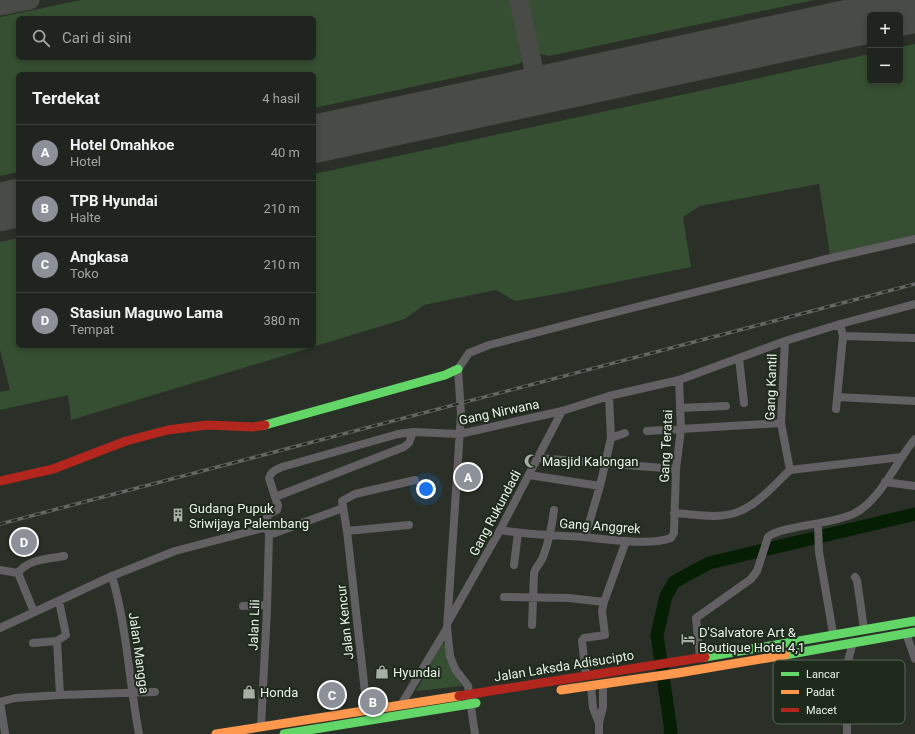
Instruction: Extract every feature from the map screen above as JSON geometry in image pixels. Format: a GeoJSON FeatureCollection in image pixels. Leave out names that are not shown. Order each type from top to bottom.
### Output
{"type":"FeatureCollection","features":[{"type":"Feature","properties":{"kind":"main road"},"geometry":{"type":"LineString","coordinates":[[0,481],[52,469],[109,447],[147,435],[187,427],[253,427],[267,425],[445,375],[458,369]]}},
{"type":"Feature","properties":{"kind":"main road","name":"Jalan Laksda Adisucipto"},"geometry":{"type":"LineString","coordinates":[[216,734],[676,662],[833,633],[915,620]]}},
{"type":"Feature","properties":{"kind":"main road","name":"Jalan Laksda Adisucipto"},"geometry":{"type":"LineString","coordinates":[[554,691],[678,673],[911,632]]}},
{"type":"Feature","properties":{"kind":"main road","name":"Jalan Laksda Adisucipto"},"geometry":{"type":"LineString","coordinates":[[290,734],[353,726],[402,715],[496,700]]}},
{"type":"Feature","properties":{"kind":"street"},"geometry":{"type":"LineString","coordinates":[[475,734],[466,682],[455,669],[450,656],[447,626],[460,434],[461,403],[458,369],[469,353],[490,345],[831,258],[915,239]]}},
{"type":"Feature","properties":{"kind":"street","name":"Gang Nirwana"},"geometry":{"type":"LineString","coordinates":[[275,497],[269,478],[274,470],[369,442],[413,432],[460,434],[562,411],[609,396],[679,380],[785,341],[840,324],[915,304]]}},
{"type":"Feature","properties":{"kind":"street"},"geometry":{"type":"LineString","coordinates":[[836,409],[844,336],[840,324]]}},
{"type":"Feature","properties":{"kind":"street"},"geometry":{"type":"LineString","coordinates":[[844,336],[915,338]]}},
{"type":"Feature","properties":{"kind":"street","name":"Gang Kantil"},"geometry":{"type":"LineString","coordinates":[[785,341],[781,423],[790,470]]}},
{"type":"Feature","properties":{"kind":"street"},"geometry":{"type":"LineString","coordinates":[[739,358],[744,403]]}},
{"type":"Feature","properties":{"kind":"street","name":"Gang Teratai"},"geometry":{"type":"LineString","coordinates":[[674,513],[676,469],[681,429],[679,380]]}},
{"type":"Feature","properties":{"kind":"street"},"geometry":{"type":"LineString","coordinates":[[584,537],[600,486],[611,438],[609,396]]}},
{"type":"Feature","properties":{"kind":"street"},"geometry":{"type":"LineString","coordinates":[[837,397],[915,401]]}},
{"type":"Feature","properties":{"kind":"street"},"geometry":{"type":"LineString","coordinates":[[680,408],[726,406]]}},
{"type":"Feature","properties":{"kind":"street","name":"Gang Rukundadi"},"geometry":{"type":"LineString","coordinates":[[401,705],[500,530],[562,411]]}},
{"type":"Feature","properties":{"kind":"street"},"geometry":{"type":"LineString","coordinates":[[647,431],[781,423]]}},
{"type":"Feature","properties":{"kind":"street"},"geometry":{"type":"LineString","coordinates":[[269,530],[267,515],[278,508],[275,497],[404,447],[409,443],[413,432]]}},
{"type":"Feature","properties":{"kind":"street"},"geometry":{"type":"LineString","coordinates":[[611,438],[625,433]]}},
{"type":"Feature","properties":{"kind":"street"},"geometry":{"type":"LineString","coordinates":[[700,658],[696,618],[751,579],[757,571],[768,537],[771,534],[852,515],[865,507],[885,482],[915,439]]}},
{"type":"Feature","properties":{"kind":"street"},"geometry":{"type":"LineString","coordinates":[[674,513],[722,515],[736,513],[762,496],[790,470],[902,456]]}},
{"type":"Feature","properties":{"kind":"street"},"geometry":{"type":"LineString","coordinates":[[538,458],[676,469]]}},
{"type":"Feature","properties":{"kind":"street"},"geometry":{"type":"LineString","coordinates":[[529,475],[600,486]]}},
{"type":"Feature","properties":{"kind":"street"},"geometry":{"type":"LineString","coordinates":[[0,628],[112,576],[175,551],[269,530],[343,508],[342,500],[346,497],[415,480]]}},
{"type":"Feature","properties":{"kind":"street"},"geometry":{"type":"LineString","coordinates":[[885,482],[915,486]]}},
{"type":"Feature","properties":{"kind":"street","name":"Jalan Kencur"},"geometry":{"type":"LineString","coordinates":[[343,508],[347,531],[367,710]]}},
{"type":"Feature","properties":{"kind":"street"},"geometry":{"type":"LineString","coordinates":[[532,625],[532,598],[535,568],[542,561],[551,535],[554,510]]}},
{"type":"Feature","properties":{"kind":"street","name":"Gang Anggrek"},"geometry":{"type":"LineString","coordinates":[[500,530],[518,533],[626,541],[665,541],[671,538],[674,532],[674,513]]}},
{"type":"Feature","properties":{"kind":"street"},"geometry":{"type":"LineString","coordinates":[[818,524],[819,552],[833,633]]}},
{"type":"Feature","properties":{"kind":"street"},"geometry":{"type":"LineString","coordinates":[[347,531],[409,525]]}},
{"type":"Feature","properties":{"kind":"street","name":"Jalan Lili"},"geometry":{"type":"LineString","coordinates":[[261,726],[269,530]]}},
{"type":"Feature","properties":{"kind":"street"},"geometry":{"type":"LineString","coordinates":[[514,565],[518,533]]}},
{"type":"Feature","properties":{"kind":"street"},"geometry":{"type":"LineString","coordinates":[[586,676],[582,641],[584,638],[605,635],[602,611],[604,602],[626,541]]}},
{"type":"Feature","properties":{"kind":"street"},"geometry":{"type":"LineString","coordinates":[[18,573],[29,563],[64,556]]}},
{"type":"Feature","properties":{"kind":"street"},"geometry":{"type":"LineString","coordinates":[[0,570],[18,573]]}},
{"type":"Feature","properties":{"kind":"street"},"geometry":{"type":"LineString","coordinates":[[18,573],[34,612]]}},
{"type":"Feature","properties":{"kind":"street","name":"Jalan Mangga"},"geometry":{"type":"LineString","coordinates":[[112,576],[120,604],[131,692],[139,734]]}},
{"type":"Feature","properties":{"kind":"street"},"geometry":{"type":"LineString","coordinates":[[855,577],[864,629]]}},
{"type":"Feature","properties":{"kind":"street"},"geometry":{"type":"LineString","coordinates":[[504,597],[569,598],[604,602]]}},
{"type":"Feature","properties":{"kind":"street"},"geometry":{"type":"LineString","coordinates":[[33,643],[57,641],[66,635],[59,601]]}},
{"type":"Feature","properties":{"kind":"street"},"geometry":{"type":"LineString","coordinates":[[243,606],[267,605]]}},
{"type":"Feature","properties":{"kind":"street"},"geometry":{"type":"LineString","coordinates":[[911,632],[915,659]]}},
{"type":"Feature","properties":{"kind":"street"},"geometry":{"type":"LineString","coordinates":[[57,641],[60,695]]}},
{"type":"Feature","properties":{"kind":"street"},"geometry":{"type":"LineString","coordinates":[[848,660],[853,642]]}},
{"type":"Feature","properties":{"kind":"street"},"geometry":{"type":"LineString","coordinates":[[836,645],[844,660]]}},
{"type":"Feature","properties":{"kind":"street"},"geometry":{"type":"LineString","coordinates":[[599,734],[599,723],[603,707],[603,684]]}},
{"type":"Feature","properties":{"kind":"street"},"geometry":{"type":"LineString","coordinates":[[591,686],[593,708],[599,723]]}},
{"type":"Feature","properties":{"kind":"street"},"geometry":{"type":"LineString","coordinates":[[5,733],[0,702],[15,698],[60,695],[155,692]]}},
{"type":"Feature","properties":{"kind":"street"},"geometry":{"type":"LineString","coordinates":[[401,705],[402,715]]}},
{"type":"Feature","properties":{"kind":"green space"},"geometry":{"type":"Polygon","coordinates":[[[81,0],[513,0],[524,56],[522,62],[316,108],[316,72],[16,72],[16,172],[0,176],[0,17],[81,0]]]}},
{"type":"Feature","properties":{"kind":"green space"},"geometry":{"type":"Polygon","coordinates":[[[526,0],[814,0],[549,56],[540,54],[535,47],[526,0]]]}},
{"type":"Feature","properties":{"kind":"green space"},"geometry":{"type":"Polygon","coordinates":[[[915,44],[915,235],[830,254],[819,184],[700,206],[683,217],[691,267],[515,301],[496,290],[424,305],[405,319],[316,346],[316,174],[867,55],[867,84],[903,84],[903,46],[915,44]]]}},
{"type":"Feature","properties":{"kind":"green space"},"geometry":{"type":"Polygon","coordinates":[[[16,238],[16,348],[309,348],[71,420],[68,395],[0,410],[0,392],[10,390],[0,350],[0,242],[16,238]]]}},
{"type":"Feature","properties":{"kind":"green space"},"geometry":{"type":"Polygon","coordinates":[[[443,641],[453,672],[462,686],[416,691],[443,641]]]}},
{"type":"Feature","properties":{"kind":"waterway"},"geometry":{"type":"LineString","coordinates":[[670,734],[671,731],[657,635],[666,596],[674,582],[709,563],[915,514]]}},
{"type":"Feature","properties":{"kind":"taxiway"},"geometry":{"type":"LineString","coordinates":[[0,6],[30,0]]}},
{"type":"Feature","properties":{"kind":"taxiway"},"geometry":{"type":"LineString","coordinates":[[519,0],[534,71],[532,81],[523,93]]}},
{"type":"Feature","properties":{"kind":"taxiway"},"geometry":{"type":"LineString","coordinates":[[903,18],[915,21]]}},
{"type":"Feature","properties":{"kind":"taxiway"},"geometry":{"type":"LineString","coordinates":[[534,71],[539,79],[556,86]]}},
{"type":"Feature","properties":{"kind":"runway"},"geometry":{"type":"LineString","coordinates":[[900,12],[915,9]]}},
{"type":"Feature","properties":{"kind":"runway"},"geometry":{"type":"LineString","coordinates":[[316,139],[867,20]]}},
{"type":"Feature","properties":{"kind":"runway"},"geometry":{"type":"LineString","coordinates":[[0,207],[16,203]]}},
{"type":"Feature","properties":{"kind":"railway"},"geometry":{"type":"LineString","coordinates":[[0,524],[915,284]]}},
{"type":"Feature","properties":{"kind":"traffic: fast"},"geometry":{"type":"LineString","coordinates":[[265,425],[445,375],[458,369]]}},
{"type":"Feature","properties":{"kind":"traffic: fast"},"geometry":{"type":"LineString","coordinates":[[705,657],[915,621]]}},
{"type":"Feature","properties":{"kind":"traffic: fast"},"geometry":{"type":"LineString","coordinates":[[785,655],[915,632]]}},
{"type":"Feature","properties":{"kind":"traffic: fast"},"geometry":{"type":"LineString","coordinates":[[284,734],[476,703]]}},
{"type":"Feature","properties":{"kind":"traffic: slow"},"geometry":{"type":"LineString","coordinates":[[561,690],[678,673],[785,655]]}},
{"type":"Feature","properties":{"kind":"traffic: slow"},"geometry":{"type":"LineString","coordinates":[[216,734],[459,696]]}},
{"type":"Feature","properties":{"kind":"traffic: jam"},"geometry":{"type":"LineString","coordinates":[[0,481],[53,469],[126,441],[168,430],[207,425],[253,427],[265,425]]}},
{"type":"Feature","properties":{"kind":"traffic: jam"},"geometry":{"type":"LineString","coordinates":[[459,696],[705,657]]}},
{"type":"Feature","properties":{"kind":"place","name":"Masjid Kalongan"},"geometry":{"type":"Point","coordinates":[531,461]}},
{"type":"Feature","properties":{"kind":"place","name":"Hotel Omahkoe"},"geometry":{"type":"Point","coordinates":[468,477]}},
{"type":"Feature","properties":{"kind":"place","name":"Gudang Pupuk Sriwijaya Palembang"},"geometry":{"type":"Point","coordinates":[178,515]}},
{"type":"Feature","properties":{"kind":"place","name":"Stasiun Maguwo Lama"},"geometry":{"type":"Point","coordinates":[24,542]}},
{"type":"Feature","properties":{"kind":"place","name":"D'Salvatore Art & Boutique Hotel 4,1"},"geometry":{"type":"Point","coordinates":[688,639]}},
{"type":"Feature","properties":{"kind":"place","name":"Hyundai"},"geometry":{"type":"Point","coordinates":[382,672]}},
{"type":"Feature","properties":{"kind":"place","name":"Honda"},"geometry":{"type":"Point","coordinates":[249,692]}},
{"type":"Feature","properties":{"kind":"place","name":"Angkasa"},"geometry":{"type":"Point","coordinates":[332,695]}},
{"type":"Feature","properties":{"kind":"place","name":"TPB Hyundai"},"geometry":{"type":"Point","coordinates":[373,702]}}]}
